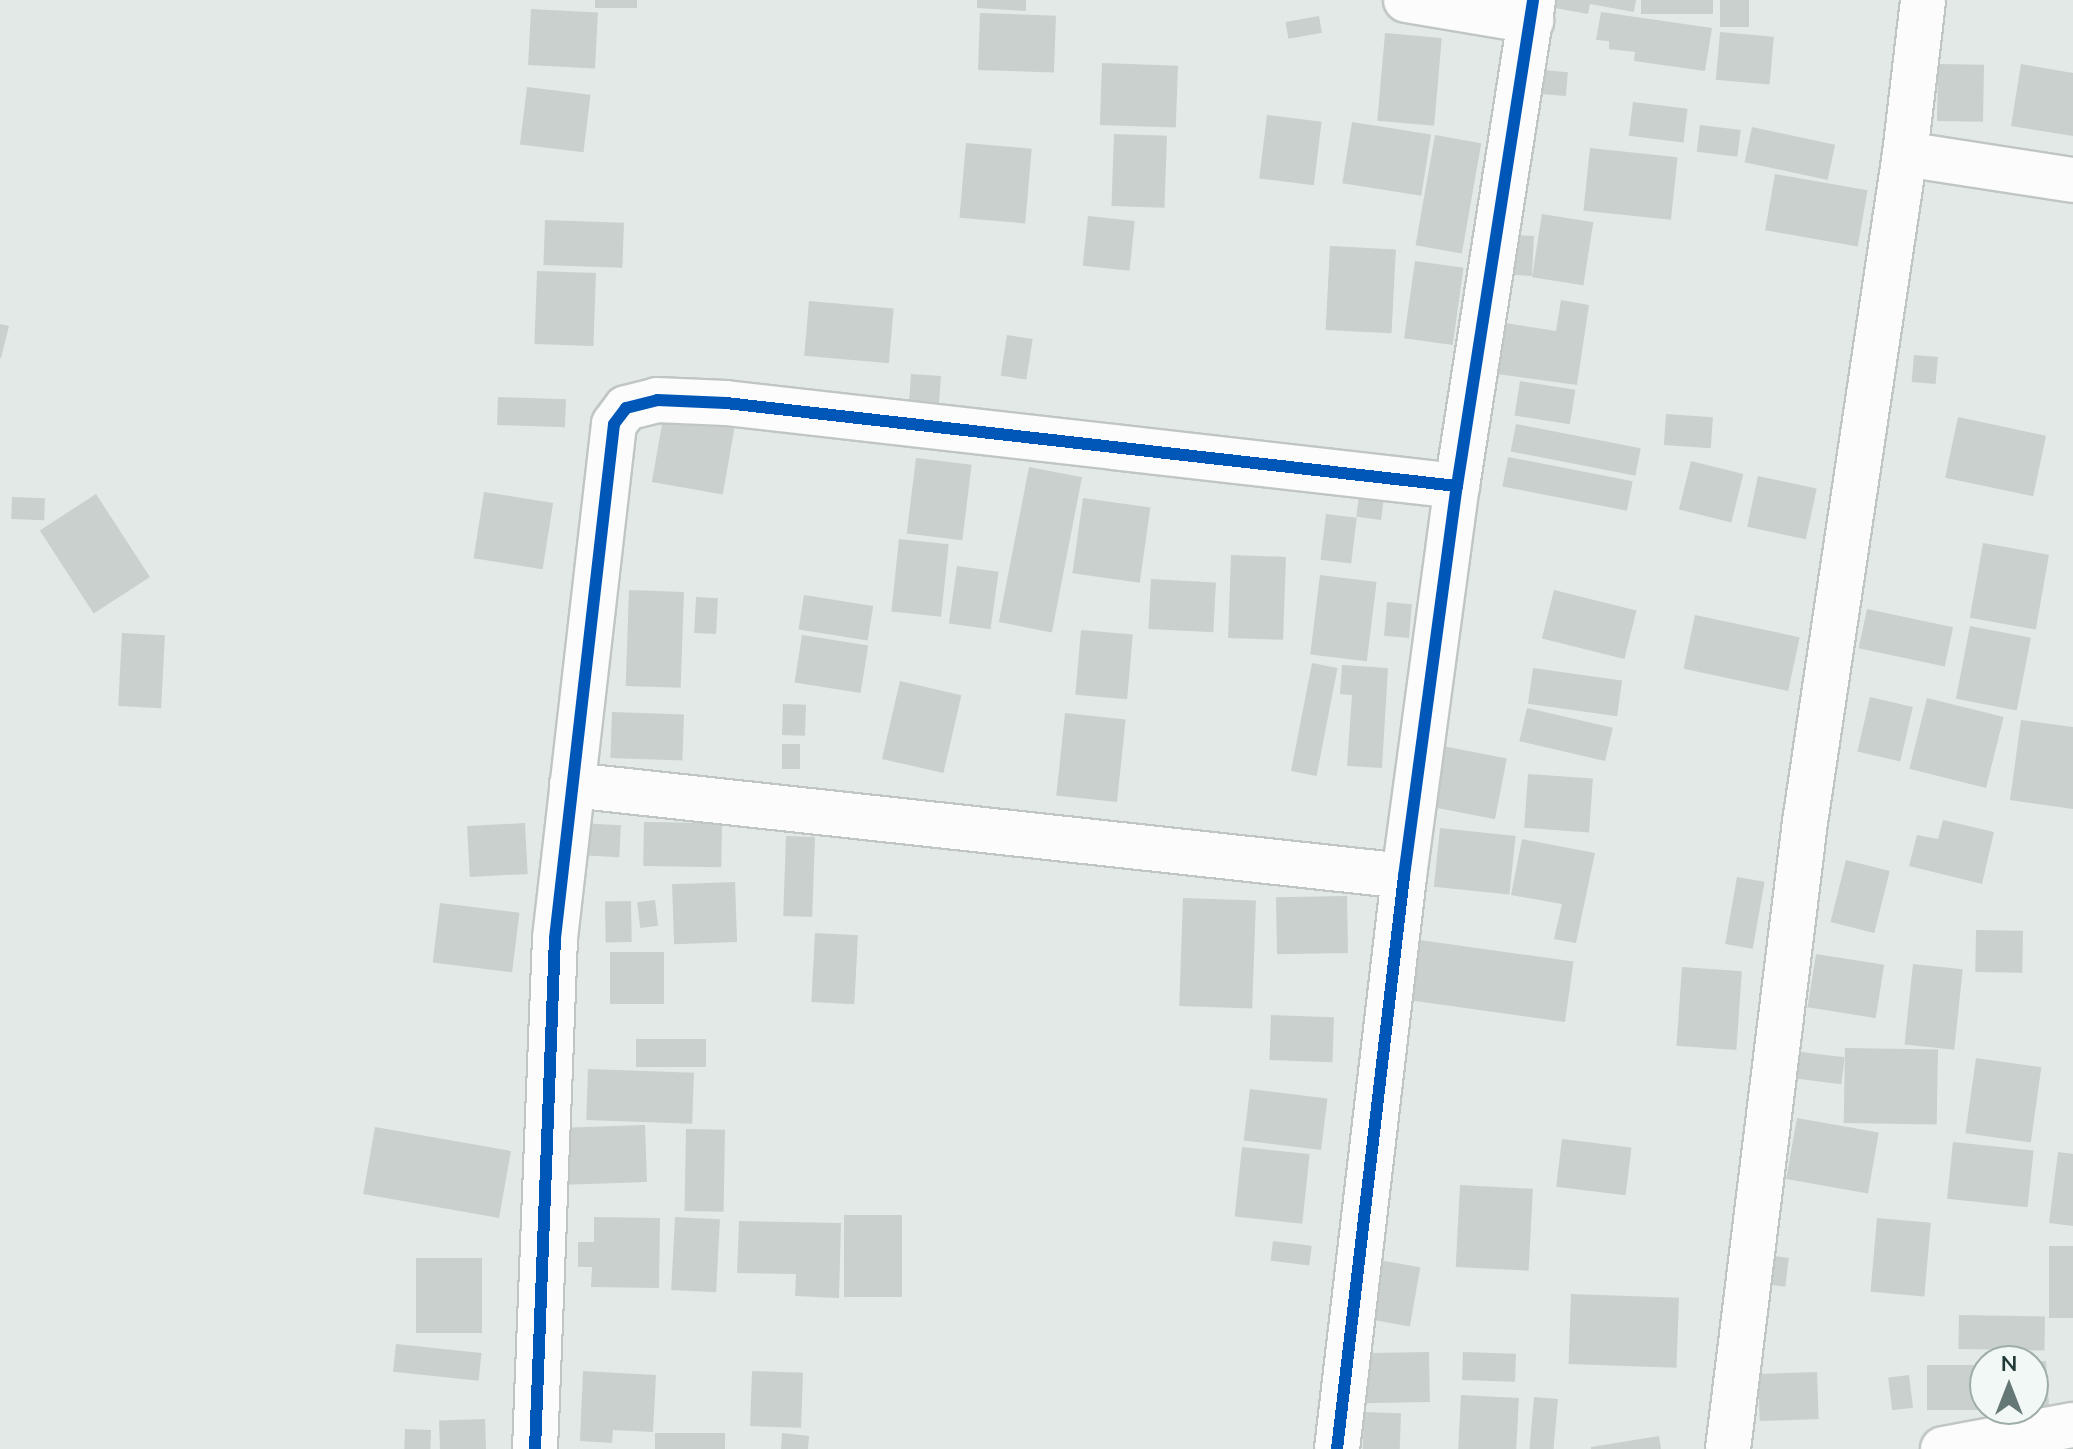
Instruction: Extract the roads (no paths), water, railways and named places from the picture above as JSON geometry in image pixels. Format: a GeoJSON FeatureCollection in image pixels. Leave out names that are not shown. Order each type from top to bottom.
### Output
{"type":"FeatureCollection","features":[{"type":"Feature","properties":{"kind":"street"},"geometry":{"type":"LineString","coordinates":[[1337,1449],[1404,876],[1457,486],[1532,10],[1406,0]]}},
{"type":"Feature","properties":{"kind":"street"},"geometry":{"type":"LineString","coordinates":[[1728,1449],[1805,822],[1905,154],[1923,0]]}},
{"type":"Feature","properties":{"kind":"street"},"geometry":{"type":"LineString","coordinates":[[1905,154],[2073,180]]}},
{"type":"Feature","properties":{"kind":"street"},"geometry":{"type":"LineString","coordinates":[[535,1449],[555,938],[614,424],[626,408],[657,400],[726,403],[1457,486]]}},
{"type":"Feature","properties":{"kind":"street"},"geometry":{"type":"LineString","coordinates":[[572,785],[1404,876]]}},
{"type":"Feature","properties":{"kind":"street"},"geometry":{"type":"LineString","coordinates":[[1943,1449],[2073,1425]]}}]}
